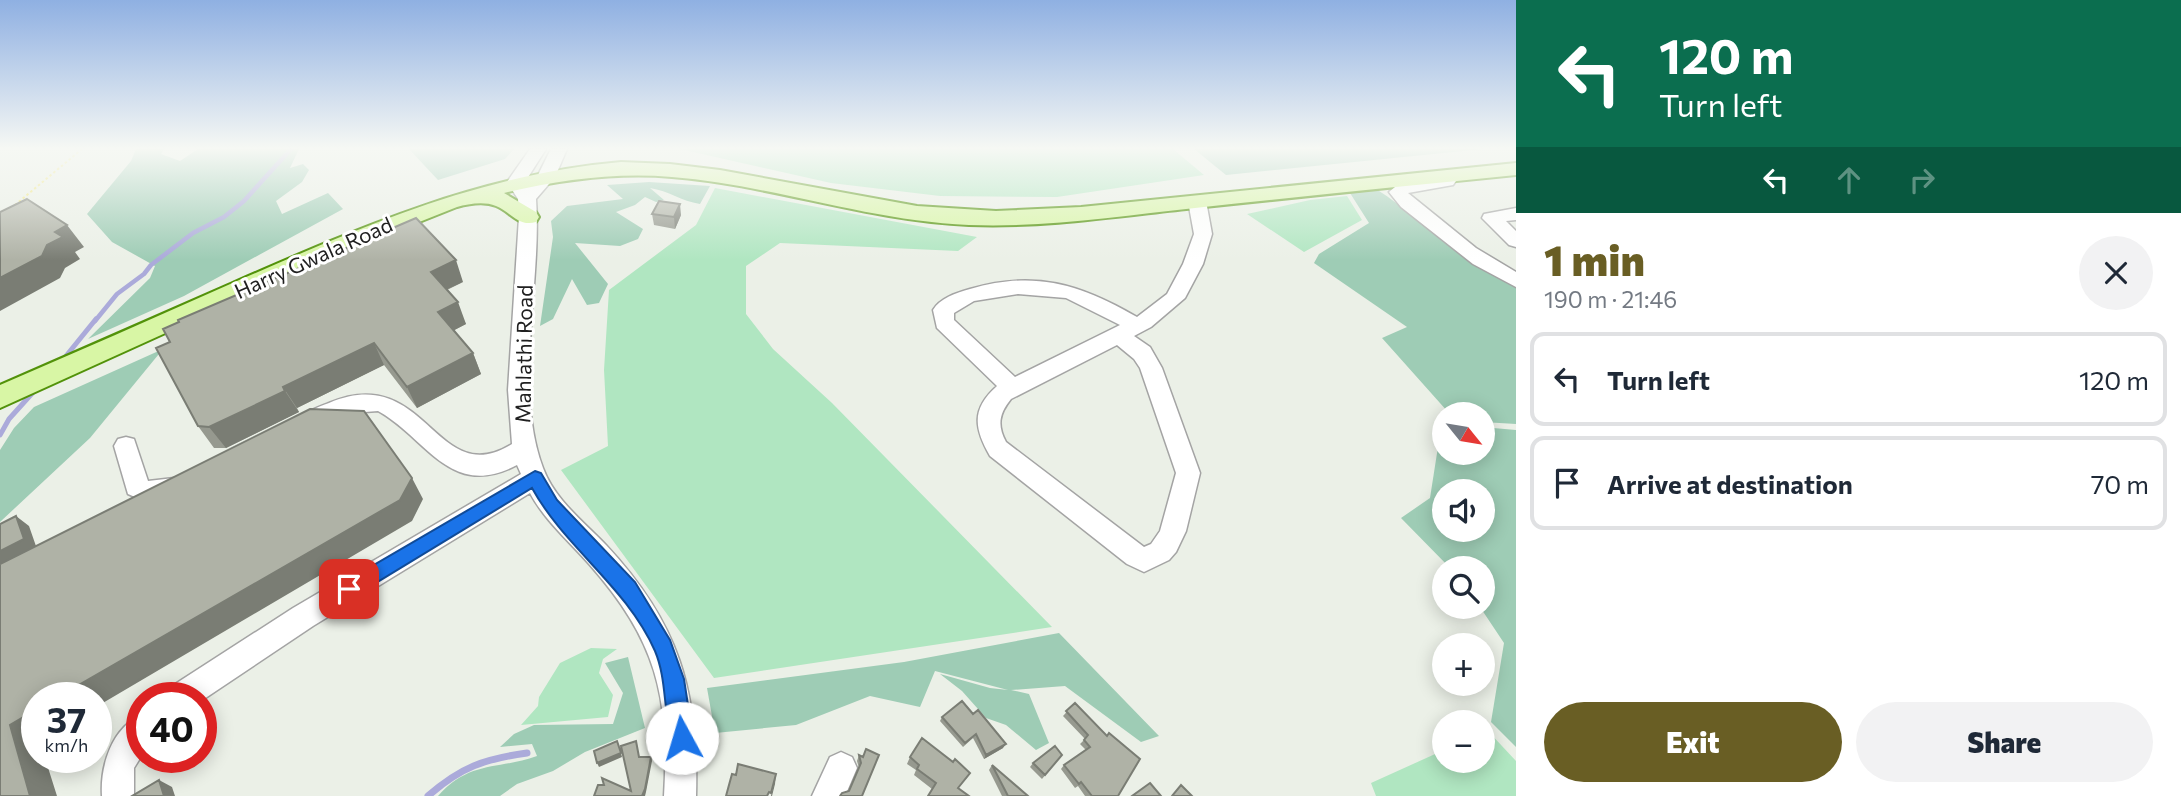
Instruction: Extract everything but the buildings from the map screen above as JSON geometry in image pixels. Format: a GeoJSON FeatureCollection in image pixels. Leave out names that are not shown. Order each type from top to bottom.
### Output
{"type":"FeatureCollection","features":[{"type":"Feature","properties":{"kind":"main road","name":"Harry Gwala Road"},"geometry":{"type":"LineString","coordinates":[[0,397],[395,220],[459,197],[523,199],[536,186]]}},
{"type":"Feature","properties":{"kind":"main road","name":"Harry Gwala Road"},"geometry":{"type":"LineString","coordinates":[[769,186],[883,210],[971,218],[1035,217],[1346,186]]}},
{"type":"Feature","properties":{"kind":"main road"},"geometry":{"type":"LineString","coordinates":[[459,197],[523,199]]}},
{"type":"Feature","properties":{"kind":"street"},"geometry":{"type":"LineString","coordinates":[[523,199],[527,186]]}},
{"type":"Feature","properties":{"kind":"street"},"geometry":{"type":"LineString","coordinates":[[1407,186],[1398,192],[1407,204],[1474,256],[1516,281]]}},
{"type":"Feature","properties":{"kind":"street","name":"Mahlathi Road"},"geometry":{"type":"LineString","coordinates":[[523,199],[519,387],[525,448],[535,478],[551,505],[628,589],[663,647],[674,679],[681,718],[683,758],[680,796]]}},
{"type":"Feature","properties":{"kind":"street"},"geometry":{"type":"LineString","coordinates":[[1013,388],[944,323],[943,310],[952,302],[978,292],[1048,287],[1066,290],[1092,301],[1128,330],[1151,369],[1188,473],[1173,531],[1160,552],[1144,560],[1136,556],[998,449],[987,432],[990,411],[1003,393],[1013,388],[1128,330],[1175,298],[1194,264],[1203,234],[1198,201]]}},
{"type":"Feature","properties":{"kind":"street"},"geometry":{"type":"LineString","coordinates":[[1516,214],[1491,218],[1516,241]]}},
{"type":"Feature","properties":{"kind":"street"},"geometry":{"type":"LineString","coordinates":[[1494,223],[1516,220]]}},
{"type":"Feature","properties":{"kind":"street"},"geometry":{"type":"LineString","coordinates":[[290,432],[344,405],[377,402],[398,412],[426,438],[457,459],[476,466],[490,466],[525,448]]}},
{"type":"Feature","properties":{"kind":"street"},"geometry":{"type":"LineString","coordinates":[[126,446],[136,487],[160,493],[191,481]]}},
{"type":"Feature","properties":{"kind":"street"},"geometry":{"type":"LineString","coordinates":[[204,682],[303,617],[535,478]]}},
{"type":"Feature","properties":{"kind":"street"},"geometry":{"type":"LineString","coordinates":[[118,796],[116,775],[126,753]]}},
{"type":"Feature","properties":{"kind":"path"},"geometry":{"type":"LineString","coordinates":[[15,205],[38,186]]}},
{"type":"Feature","properties":{"kind":"green space"},"geometry":{"type":"Polygon","coordinates":[[[110,186],[296,186],[276,201],[282,214],[328,193],[343,209],[184,296],[88,339],[150,278],[155,266],[112,242],[87,214],[110,186]]]}},
{"type":"Feature","properties":{"kind":"green space"},"geometry":{"type":"Polygon","coordinates":[[[608,186],[710,186],[700,204],[650,188],[664,200],[656,202],[645,197],[635,205],[616,212],[643,229],[638,239],[620,246],[575,243],[608,284],[599,303],[587,305],[572,279],[553,319],[540,326],[553,237],[551,221],[567,206],[623,199],[608,186]]]}},
{"type":"Feature","properties":{"kind":"green space"},"geometry":{"type":"Polygon","coordinates":[[[857,186],[1130,186],[1057,197],[940,196],[857,186]]]}},
{"type":"Feature","properties":{"kind":"green space"},"geometry":{"type":"Polygon","coordinates":[[[715,188],[977,237],[958,251],[780,243],[746,266],[746,314],[773,349],[832,403],[1052,627],[714,678],[561,470],[608,446],[604,370],[609,290],[696,225],[715,188]]]}},
{"type":"Feature","properties":{"kind":"green space"},"geometry":{"type":"Polygon","coordinates":[[[1376,189],[1460,254],[1496,276],[1516,284],[1516,424],[1495,423],[1495,402],[1439,402],[1382,338],[1407,327],[1314,263],[1319,254],[1369,223],[1350,193],[1376,189]]]}},
{"type":"Feature","properties":{"kind":"green space"},"geometry":{"type":"Polygon","coordinates":[[[1347,196],[1362,220],[1304,252],[1247,214],[1310,200],[1347,196]]]}},
{"type":"Feature","properties":{"kind":"green space"},"geometry":{"type":"Polygon","coordinates":[[[163,349],[90,438],[0,522],[0,450],[14,428],[34,407],[163,349]]]}},
{"type":"Feature","properties":{"kind":"green space"},"geometry":{"type":"Polygon","coordinates":[[[1495,428],[1516,430],[1516,747],[1495,726],[1493,710],[1504,643],[1488,619],[1495,619],[1495,556],[1438,556],[1401,518],[1430,498],[1432,485],[1432,542],[1495,542],[1495,479],[1433,479],[1435,466],[1494,466],[1495,428]]]}},
{"type":"Feature","properties":{"kind":"green space"},"geometry":{"type":"Polygon","coordinates":[[[1059,633],[1159,736],[1141,742],[1065,686],[1011,690],[1029,694],[1049,743],[1036,750],[1006,725],[986,718],[962,691],[940,674],[990,688],[1008,690],[935,671],[920,707],[870,696],[796,725],[715,733],[707,688],[904,662],[1059,633]]]}},
{"type":"Feature","properties":{"kind":"green space"},"geometry":{"type":"Polygon","coordinates":[[[591,648],[617,649],[603,659],[599,673],[613,695],[608,717],[521,725],[538,706],[539,697],[560,663],[591,648]]]}},
{"type":"Feature","properties":{"kind":"green space"},"geometry":{"type":"Polygon","coordinates":[[[628,657],[645,728],[585,752],[553,771],[517,784],[500,796],[438,796],[473,771],[537,756],[532,744],[500,747],[514,734],[534,725],[613,724],[623,693],[605,663],[628,657]]]}},
{"type":"Feature","properties":{"kind":"green space"},"geometry":{"type":"Polygon","coordinates":[[[1495,738],[1516,761],[1516,796],[1376,796],[1371,783],[1432,755],[1432,773],[1495,773],[1495,738]]]}},
{"type":"Feature","properties":{"kind":"waterway"},"geometry":{"type":"LineString","coordinates":[[95,321],[117,294],[144,274],[151,265],[193,233],[224,217],[257,186]]}},
{"type":"Feature","properties":{"kind":"waterway"},"geometry":{"type":"LineString","coordinates":[[62,361],[96,319]]}},
{"type":"Feature","properties":{"kind":"waterway"},"geometry":{"type":"LineString","coordinates":[[0,435],[9,419],[36,389]]}},
{"type":"Feature","properties":{"kind":"waterway"},"geometry":{"type":"LineString","coordinates":[[428,796],[462,771],[498,758],[527,753]]}},
{"type":"Feature","properties":{"kind":"route"},"geometry":{"type":"LineString","coordinates":[[349,589],[535,478],[551,505],[628,589],[663,647],[674,679],[682,738]]}}]}
